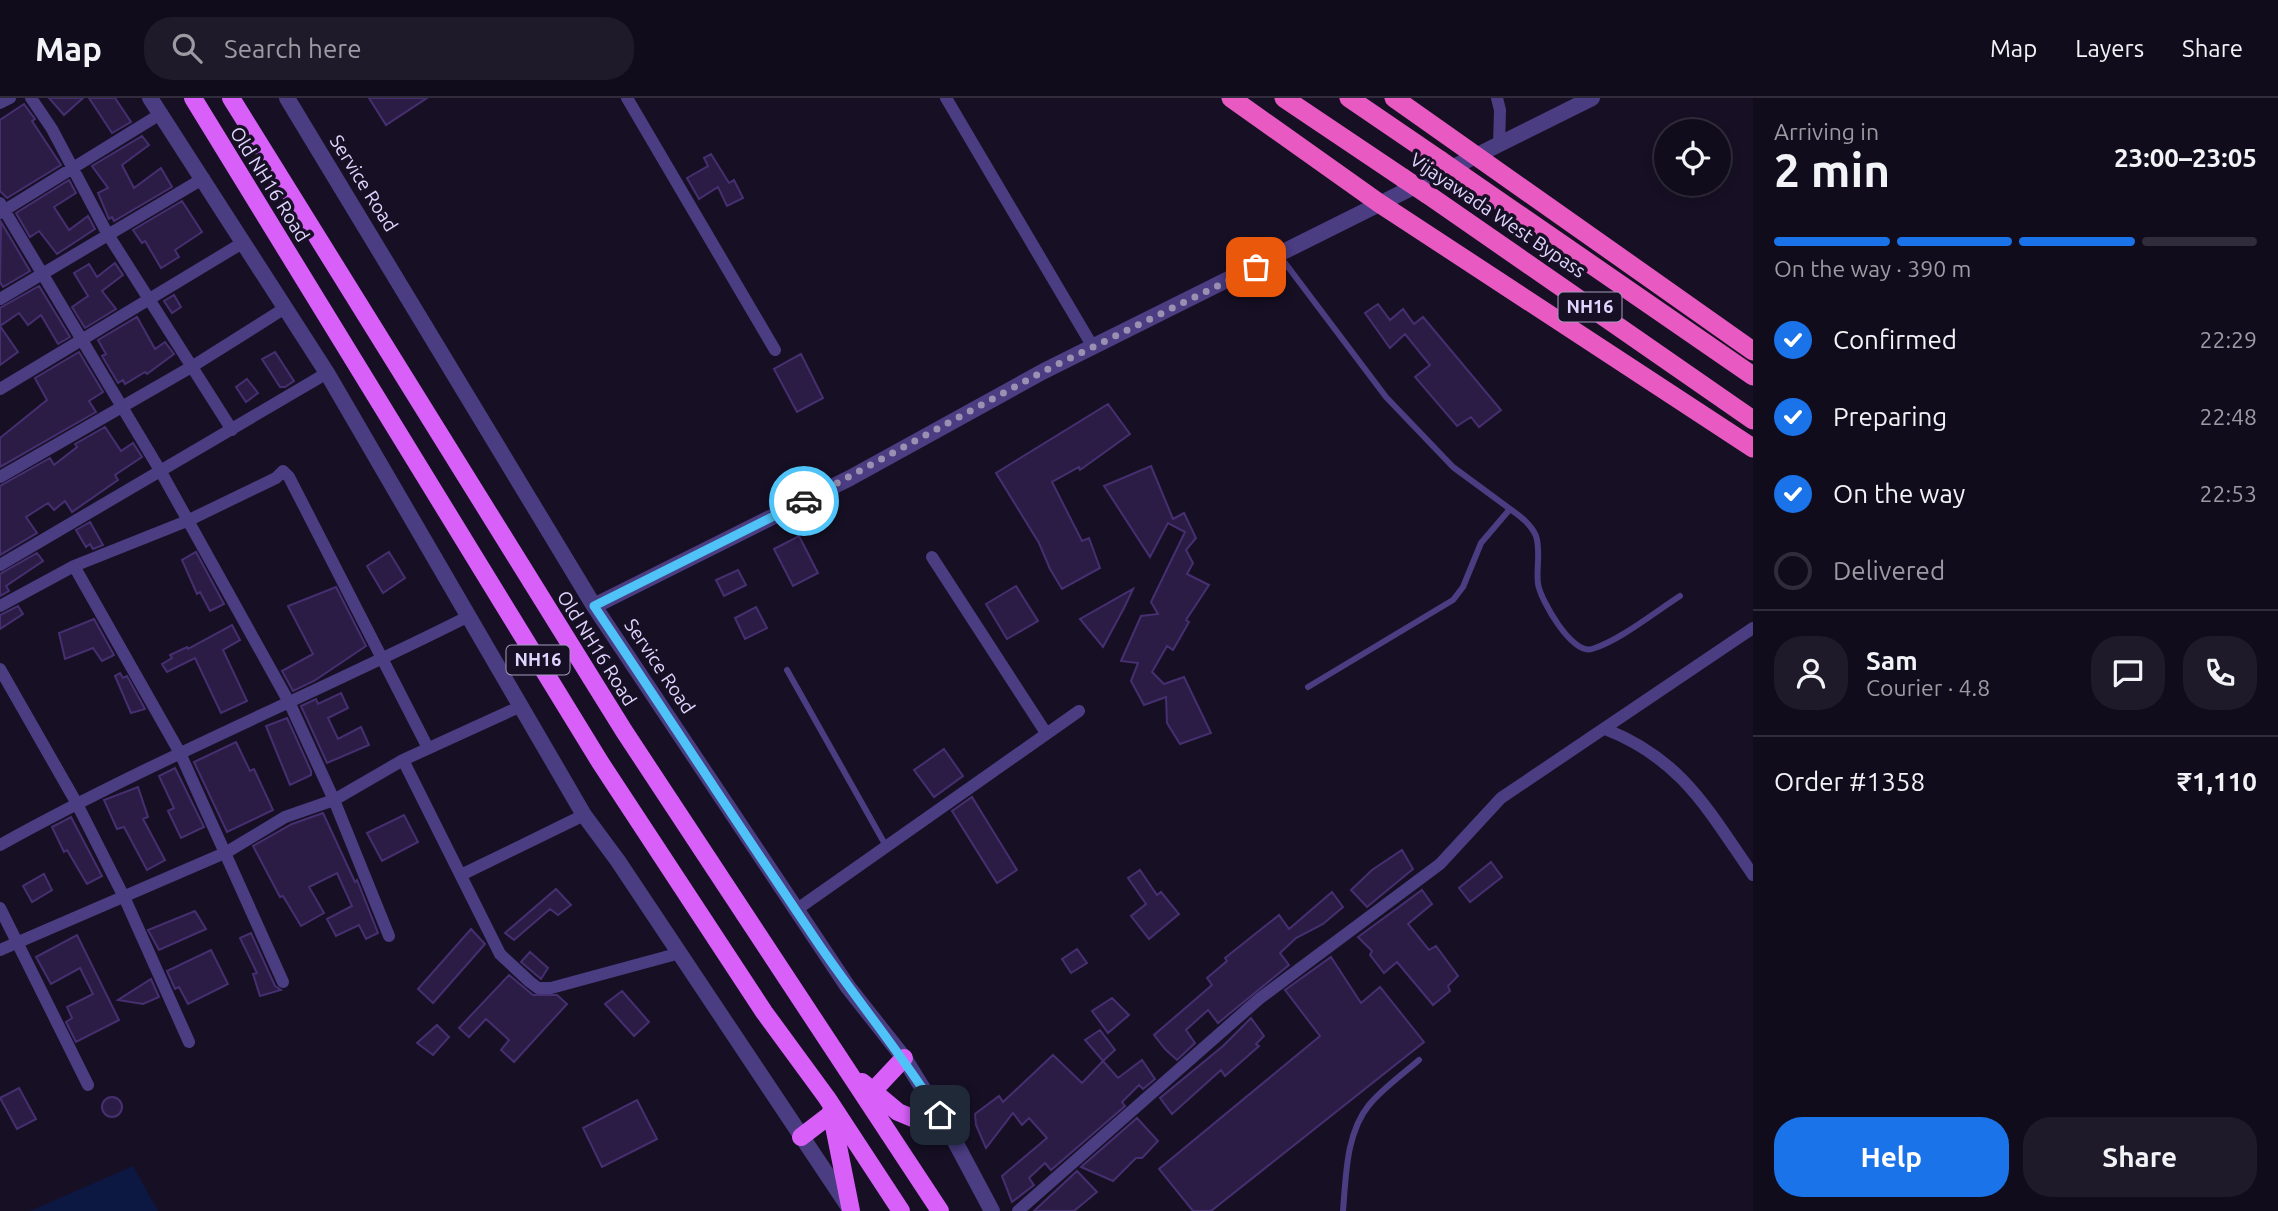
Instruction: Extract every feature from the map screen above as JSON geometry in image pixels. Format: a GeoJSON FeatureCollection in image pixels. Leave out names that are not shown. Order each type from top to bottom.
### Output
{"type":"FeatureCollection","features":[{"type":"Feature","properties":{"kind":"highway"},"geometry":{"type":"LineString","coordinates":[[1231,98],[1380,203],[1753,448]]}},
{"type":"Feature","properties":{"kind":"highway","name":"Vijayawada West Bypass"},"geometry":{"type":"LineString","coordinates":[[1284,98],[1753,420]]}},
{"type":"Feature","properties":{"kind":"highway","name":"Vijayawada West Bypass"},"geometry":{"type":"LineString","coordinates":[[1349,98],[1753,376]]}},
{"type":"Feature","properties":{"kind":"highway"},"geometry":{"type":"LineString","coordinates":[[1394,98],[1753,351]]}},
{"type":"Feature","properties":{"kind":"main road","name":"Old NH16 Road"},"geometry":{"type":"LineString","coordinates":[[193,98],[600,762],[764,1012],[901,1211]]}},
{"type":"Feature","properties":{"kind":"main road","name":"Old NH16 Road"},"geometry":{"type":"LineString","coordinates":[[231,98],[624,731],[940,1211]]}},
{"type":"Feature","properties":{"kind":"main road"},"geometry":{"type":"LineString","coordinates":[[873,1091],[904,1058]]}},
{"type":"Feature","properties":{"kind":"main road"},"geometry":{"type":"LineString","coordinates":[[848,1071],[898,1112],[951,1134]]}},
{"type":"Feature","properties":{"kind":"main road"},"geometry":{"type":"LineString","coordinates":[[801,1137],[829,1106]]}},
{"type":"Feature","properties":{"kind":"main road"},"geometry":{"type":"LineString","coordinates":[[829,1106],[851,1211]]}},
{"type":"Feature","properties":{"kind":"street"},"geometry":{"type":"LineString","coordinates":[[0,103],[10,98]]}},
{"type":"Feature","properties":{"kind":"street"},"geometry":{"type":"LineString","coordinates":[[31,98],[52,129],[107,233],[151,298],[232,430]]}},
{"type":"Feature","properties":{"kind":"street"},"geometry":{"type":"LineString","coordinates":[[150,98],[204,178],[410,510],[467,617],[584,815],[680,953],[851,1211]]}},
{"type":"Feature","properties":{"kind":"street","name":"Service Road"},"geometry":{"type":"LineString","coordinates":[[287,98],[594,606],[848,987],[904,1058],[951,1134],[992,1211]]}},
{"type":"Feature","properties":{"kind":"street"},"geometry":{"type":"LineString","coordinates":[[627,98],[775,349]]}},
{"type":"Feature","properties":{"kind":"street"},"geometry":{"type":"LineString","coordinates":[[946,98],[1093,347]]}},
{"type":"Feature","properties":{"kind":"street"},"geometry":{"type":"LineString","coordinates":[[1497,98],[1500,110],[1499,145]]}},
{"type":"Feature","properties":{"kind":"street"},"geometry":{"type":"LineString","coordinates":[[594,606],[850,478],[1093,347],[1592,98]]}},
{"type":"Feature","properties":{"kind":"street"},"geometry":{"type":"LineString","coordinates":[[162,113],[2,209],[44,272],[161,472],[290,704],[334,800],[388,936]]}},
{"type":"Feature","properties":{"kind":"street"},"geometry":{"type":"LineString","coordinates":[[0,299],[107,233],[204,178]]}},
{"type":"Feature","properties":{"kind":"street"},"geometry":{"type":"LineString","coordinates":[[0,389],[244,242]]}},
{"type":"Feature","properties":{"kind":"street"},"geometry":{"type":"LineString","coordinates":[[0,477],[193,366],[285,308]]}},
{"type":"Feature","properties":{"kind":"street"},"geometry":{"type":"LineString","coordinates":[[0,565],[327,373]]}},
{"type":"Feature","properties":{"kind":"street"},"geometry":{"type":"LineString","coordinates":[[0,606],[74,566],[187,521],[276,478],[283,471],[289,477],[428,748]]}},
{"type":"Feature","properties":{"kind":"street"},"geometry":{"type":"LineString","coordinates":[[932,557],[1046,733]]}},
{"type":"Feature","properties":{"kind":"street"},"geometry":{"type":"LineString","coordinates":[[74,566],[180,753],[227,852],[283,982]]}},
{"type":"Feature","properties":{"kind":"street"},"geometry":{"type":"LineString","coordinates":[[0,845],[76,802],[290,704],[467,617]]}},
{"type":"Feature","properties":{"kind":"street"},"geometry":{"type":"LineString","coordinates":[[1017,1211],[1259,999],[1440,864],[1501,798],[1753,628]]}},
{"type":"Feature","properties":{"kind":"street"},"geometry":{"type":"LineString","coordinates":[[0,670],[76,802],[125,899],[188,1042]]}},
{"type":"Feature","properties":{"kind":"street"},"geometry":{"type":"LineString","coordinates":[[0,950],[125,899],[227,852],[285,817],[334,800],[403,760],[519,707]]}},
{"type":"Feature","properties":{"kind":"street"},"geometry":{"type":"LineString","coordinates":[[796,910],[1079,712]]}},
{"type":"Feature","properties":{"kind":"street"},"geometry":{"type":"LineString","coordinates":[[1605,729],[1637,741],[1665,762],[1699,797],[1753,875]]}},
{"type":"Feature","properties":{"kind":"street"},"geometry":{"type":"LineString","coordinates":[[403,760],[500,954],[537,988],[551,988],[680,953]]}},
{"type":"Feature","properties":{"kind":"street"},"geometry":{"type":"LineString","coordinates":[[461,875],[584,815]]}},
{"type":"Feature","properties":{"kind":"street"},"geometry":{"type":"LineString","coordinates":[[0,908],[88,1085]]}},
{"type":"Feature","properties":{"kind":"lane"},"geometry":{"type":"LineString","coordinates":[[1279,255],[1387,397],[1453,467],[1525,520],[1535,534],[1541,593],[1569,639],[1579,648],[1590,650],[1604,644],[1679,596]]}},
{"type":"Feature","properties":{"kind":"lane"},"geometry":{"type":"LineString","coordinates":[[1308,687],[1453,600],[1463,587],[1481,543],[1510,509]]}},
{"type":"Feature","properties":{"kind":"lane"},"geometry":{"type":"LineString","coordinates":[[787,670],[887,847]]}},
{"type":"Feature","properties":{"kind":"lane"},"geometry":{"type":"LineString","coordinates":[[1343,1211],[1347,1164],[1360,1117],[1371,1103],[1419,1060]]}},
{"type":"Feature","properties":{"kind":"water"},"geometry":{"type":"Polygon","coordinates":[[[133,1166],[158,1211],[30,1211],[133,1166]]]}},
{"type":"Feature","properties":{"kind":"building"},"geometry":{"type":"Polygon","coordinates":[[[49,98],[83,98],[64,115],[49,98]]]}},
{"type":"Feature","properties":{"kind":"building"},"geometry":{"type":"Polygon","coordinates":[[[89,98],[115,98],[131,122],[112,133],[89,98]]]}},
{"type":"Feature","properties":{"kind":"building"},"geometry":{"type":"Polygon","coordinates":[[[369,98],[427,98],[386,125],[369,98]]]}},
{"type":"Feature","properties":{"kind":"building"},"geometry":{"type":"Polygon","coordinates":[[[24,104],[61,165],[7,198],[0,191],[0,120],[24,104]]]}},
{"type":"Feature","properties":{"kind":"building"},"geometry":{"type":"Polygon","coordinates":[[[142,136],[149,145],[122,165],[134,188],[161,168],[172,187],[114,221],[112,217],[109,219],[98,193],[108,188],[92,166],[142,136]]]}},
{"type":"Feature","properties":{"kind":"building"},"geometry":{"type":"Polygon","coordinates":[[[711,154],[729,183],[734,180],[743,198],[727,206],[718,187],[699,199],[687,178],[708,166],[704,158],[711,154]]]}},
{"type":"Feature","properties":{"kind":"building"},"geometry":{"type":"Polygon","coordinates":[[[69,180],[76,193],[54,207],[69,230],[88,216],[95,229],[57,254],[39,231],[30,237],[16,213],[69,180]]]}},
{"type":"Feature","properties":{"kind":"building"},"geometry":{"type":"Polygon","coordinates":[[[182,201],[202,232],[175,250],[179,257],[161,268],[145,241],[142,243],[133,230],[182,201]]]}},
{"type":"Feature","properties":{"kind":"building"},"geometry":{"type":"Polygon","coordinates":[[[1,222],[30,271],[3,287],[0,282],[1,222]]]}},
{"type":"Feature","properties":{"kind":"building"},"geometry":{"type":"Polygon","coordinates":[[[115,263],[123,275],[102,291],[116,309],[85,328],[72,307],[88,296],[74,273],[89,264],[97,277],[115,263]]]}},
{"type":"Feature","properties":{"kind":"building"},"geometry":{"type":"Polygon","coordinates":[[[39,286],[70,337],[58,344],[41,315],[28,325],[19,313],[0,326],[0,308],[39,286]]]}},
{"type":"Feature","properties":{"kind":"building"},"geometry":{"type":"Polygon","coordinates":[[[174,295],[181,307],[172,313],[164,301],[174,295]]]}},
{"type":"Feature","properties":{"kind":"building"},"geometry":{"type":"Polygon","coordinates":[[[1378,304],[1390,320],[1403,309],[1414,324],[1423,317],[1501,410],[1479,427],[1471,417],[1457,426],[1415,377],[1430,365],[1405,334],[1390,348],[1365,313],[1378,304]]]}},
{"type":"Feature","properties":{"kind":"building"},"geometry":{"type":"Polygon","coordinates":[[[137,317],[155,349],[165,342],[174,354],[147,374],[145,372],[125,384],[123,380],[118,383],[102,356],[106,354],[98,340],[137,317]]]}},
{"type":"Feature","properties":{"kind":"building"},"geometry":{"type":"Polygon","coordinates":[[[0,326],[18,352],[0,365],[0,326]]]}},
{"type":"Feature","properties":{"kind":"building"},"geometry":{"type":"Polygon","coordinates":[[[79,352],[103,392],[89,401],[96,412],[0,467],[0,438],[47,400],[35,378],[79,352]]]}},
{"type":"Feature","properties":{"kind":"building"},"geometry":{"type":"Polygon","coordinates":[[[275,352],[294,381],[285,387],[280,387],[262,359],[275,352]]]}},
{"type":"Feature","properties":{"kind":"building"},"geometry":{"type":"Polygon","coordinates":[[[801,354],[823,398],[797,412],[774,369],[801,354]]]}},
{"type":"Feature","properties":{"kind":"building"},"geometry":{"type":"Polygon","coordinates":[[[247,379],[258,393],[246,402],[236,387],[247,379]]]}},
{"type":"Feature","properties":{"kind":"building"},"geometry":{"type":"Polygon","coordinates":[[[1108,404],[1130,434],[1080,470],[1079,467],[1052,482],[1082,541],[1089,538],[1100,568],[1062,589],[1039,543],[996,473],[1108,404]]]}},
{"type":"Feature","properties":{"kind":"building"},"geometry":{"type":"Polygon","coordinates":[[[105,427],[121,451],[133,443],[142,457],[115,475],[118,480],[72,512],[65,501],[54,510],[48,503],[26,517],[37,533],[0,555],[0,486],[50,458],[54,465],[77,447],[75,444],[105,427]]]}},
{"type":"Feature","properties":{"kind":"building"},"geometry":{"type":"Polygon","coordinates":[[[1151,466],[1173,519],[1184,513],[1196,538],[1186,550],[1193,563],[1187,574],[1209,585],[1186,620],[1189,622],[1173,650],[1167,646],[1152,672],[1164,684],[1184,677],[1211,733],[1180,744],[1167,723],[1166,697],[1144,705],[1131,681],[1138,663],[1121,661],[1141,616],[1158,614],[1151,602],[1185,532],[1168,523],[1150,557],[1104,486],[1151,466]]]}},
{"type":"Feature","properties":{"kind":"building"},"geometry":{"type":"Polygon","coordinates":[[[90,522],[103,545],[93,549],[90,544],[86,547],[76,530],[90,522]]]}},
{"type":"Feature","properties":{"kind":"building"},"geometry":{"type":"Polygon","coordinates":[[[799,536],[818,573],[793,586],[774,549],[799,536]]]}},
{"type":"Feature","properties":{"kind":"building"},"geometry":{"type":"Polygon","coordinates":[[[196,552],[224,604],[210,611],[200,592],[197,594],[182,560],[196,552]]]}},
{"type":"Feature","properties":{"kind":"building"},"geometry":{"type":"Polygon","coordinates":[[[389,552],[405,578],[383,593],[367,566],[389,552]]]}},
{"type":"Feature","properties":{"kind":"building"},"geometry":{"type":"Polygon","coordinates":[[[37,553],[43,561],[6,586],[9,591],[0,596],[0,574],[37,553]]]}},
{"type":"Feature","properties":{"kind":"building"},"geometry":{"type":"Polygon","coordinates":[[[738,570],[746,585],[724,596],[716,580],[738,570]]]}},
{"type":"Feature","properties":{"kind":"building"},"geometry":{"type":"Polygon","coordinates":[[[1016,586],[1038,621],[1007,639],[986,604],[1016,586]]]}},
{"type":"Feature","properties":{"kind":"building"},"geometry":{"type":"Polygon","coordinates":[[[336,587],[366,646],[314,681],[293,691],[282,671],[313,654],[288,606],[336,587]]]}},
{"type":"Feature","properties":{"kind":"building"},"geometry":{"type":"Polygon","coordinates":[[[1133,589],[1124,608],[1103,647],[1080,619],[1133,589]]]}},
{"type":"Feature","properties":{"kind":"building"},"geometry":{"type":"Polygon","coordinates":[[[18,606],[23,614],[0,629],[0,615],[18,606]]]}},
{"type":"Feature","properties":{"kind":"building"},"geometry":{"type":"Polygon","coordinates":[[[756,607],[767,628],[745,639],[735,618],[756,607]]]}},
{"type":"Feature","properties":{"kind":"building"},"geometry":{"type":"Polygon","coordinates":[[[94,619],[114,655],[102,661],[93,648],[65,659],[59,633],[94,619]]]}},
{"type":"Feature","properties":{"kind":"building"},"geometry":{"type":"Polygon","coordinates":[[[232,625],[240,640],[223,650],[247,701],[221,713],[195,658],[167,672],[162,664],[172,658],[170,655],[187,647],[188,649],[232,625]]]}},
{"type":"Feature","properties":{"kind":"building"},"geometry":{"type":"Polygon","coordinates":[[[120,673],[123,678],[127,676],[145,709],[131,713],[115,676],[120,673]]]}},
{"type":"Feature","properties":{"kind":"building"},"geometry":{"type":"Polygon","coordinates":[[[341,693],[348,708],[328,718],[338,739],[361,727],[369,745],[327,763],[301,706],[316,699],[318,704],[341,693]]]}},
{"type":"Feature","properties":{"kind":"building"},"geometry":{"type":"Polygon","coordinates":[[[287,718],[311,771],[311,775],[290,785],[266,726],[287,718]]]}},
{"type":"Feature","properties":{"kind":"building"},"geometry":{"type":"Polygon","coordinates":[[[236,742],[250,771],[254,769],[273,810],[227,832],[194,762],[236,742]]]}},
{"type":"Feature","properties":{"kind":"building"},"geometry":{"type":"Polygon","coordinates":[[[944,749],[963,776],[934,797],[914,770],[944,749]]]}},
{"type":"Feature","properties":{"kind":"building"},"geometry":{"type":"Polygon","coordinates":[[[175,768],[204,827],[181,838],[168,811],[174,808],[159,776],[175,768]]]}},
{"type":"Feature","properties":{"kind":"building"},"geometry":{"type":"Polygon","coordinates":[[[138,787],[148,817],[143,819],[165,860],[147,870],[124,827],[117,829],[104,800],[138,787]]]}},
{"type":"Feature","properties":{"kind":"building"},"geometry":{"type":"Polygon","coordinates":[[[972,797],[1017,870],[997,883],[952,811],[972,797]]]}},
{"type":"Feature","properties":{"kind":"building"},"geometry":{"type":"Polygon","coordinates":[[[323,813],[355,882],[357,880],[378,933],[366,939],[359,925],[336,936],[327,919],[352,906],[337,873],[309,887],[324,913],[301,926],[283,896],[280,897],[253,846],[292,824],[323,813]]]}},
{"type":"Feature","properties":{"kind":"building"},"geometry":{"type":"Polygon","coordinates":[[[404,815],[418,842],[382,861],[367,833],[404,815]]]}},
{"type":"Feature","properties":{"kind":"building"},"geometry":{"type":"Polygon","coordinates":[[[71,817],[102,876],[87,884],[67,850],[64,852],[52,827],[71,817]]]}},
{"type":"Feature","properties":{"kind":"building"},"geometry":{"type":"Polygon","coordinates":[[[1402,850],[1413,869],[1367,907],[1351,890],[1372,870],[1402,850]]]}},
{"type":"Feature","properties":{"kind":"building"},"geometry":{"type":"Polygon","coordinates":[[[1491,862],[1502,877],[1470,902],[1459,888],[1491,862]]]}},
{"type":"Feature","properties":{"kind":"building"},"geometry":{"type":"Polygon","coordinates":[[[1140,870],[1157,895],[1161,892],[1179,914],[1149,939],[1131,916],[1146,904],[1128,878],[1140,870]]]}},
{"type":"Feature","properties":{"kind":"building"},"geometry":{"type":"Polygon","coordinates":[[[44,874],[52,890],[32,902],[23,886],[44,874]]]}},
{"type":"Feature","properties":{"kind":"building"},"geometry":{"type":"Polygon","coordinates":[[[556,889],[571,905],[558,915],[550,909],[514,940],[505,933],[556,889]]]}},
{"type":"Feature","properties":{"kind":"building"},"geometry":{"type":"Polygon","coordinates":[[[1422,890],[1432,904],[1408,924],[1429,950],[1436,946],[1458,976],[1448,986],[1450,991],[1433,1005],[1397,962],[1384,973],[1370,955],[1372,951],[1358,937],[1422,890]]]}},
{"type":"Feature","properties":{"kind":"building"},"geometry":{"type":"Polygon","coordinates":[[[1332,892],[1343,907],[1323,924],[1296,938],[1280,953],[1289,965],[1218,1023],[1208,1010],[1186,1030],[1195,1043],[1177,1060],[1165,1049],[1154,1035],[1212,985],[1207,978],[1227,961],[1225,958],[1279,915],[1289,929],[1332,892]]]}},
{"type":"Feature","properties":{"kind":"building"},"geometry":{"type":"Polygon","coordinates":[[[195,911],[206,929],[159,950],[148,930],[195,911]]]}},
{"type":"Feature","properties":{"kind":"building"},"geometry":{"type":"Polygon","coordinates":[[[471,929],[485,944],[433,1003],[418,989],[471,929]]]}},
{"type":"Feature","properties":{"kind":"building"},"geometry":{"type":"Polygon","coordinates":[[[251,933],[275,986],[281,990],[260,996],[253,974],[257,973],[240,938],[251,933]]]}},
{"type":"Feature","properties":{"kind":"building"},"geometry":{"type":"Polygon","coordinates":[[[77,935],[119,1020],[76,1042],[66,1022],[72,1018],[67,1007],[93,994],[80,968],[51,984],[36,957],[77,935]]]}},
{"type":"Feature","properties":{"kind":"building"},"geometry":{"type":"Polygon","coordinates":[[[1077,949],[1087,963],[1071,973],[1062,959],[1077,949]]]}},
{"type":"Feature","properties":{"kind":"building"},"geometry":{"type":"Polygon","coordinates":[[[211,950],[228,984],[188,1004],[179,987],[175,989],[167,971],[211,950]]]}},
{"type":"Feature","properties":{"kind":"building"},"geometry":{"type":"Polygon","coordinates":[[[530,952],[548,968],[541,979],[521,962],[530,952]]]}},
{"type":"Feature","properties":{"kind":"building"},"geometry":{"type":"Polygon","coordinates":[[[1331,957],[1361,1003],[1380,987],[1424,1042],[1211,1211],[1193,1211],[1159,1169],[1320,1036],[1285,990],[1331,957]]]}},
{"type":"Feature","properties":{"kind":"building"},"geometry":{"type":"Polygon","coordinates":[[[509,975],[533,995],[557,995],[567,1004],[514,1062],[501,1050],[509,1040],[486,1019],[469,1037],[459,1028],[509,975]]]}},
{"type":"Feature","properties":{"kind":"building"},"geometry":{"type":"Polygon","coordinates":[[[151,979],[159,997],[143,1004],[118,1000],[151,979]]]}},
{"type":"Feature","properties":{"kind":"building"},"geometry":{"type":"Polygon","coordinates":[[[622,991],[649,1022],[634,1036],[605,1004],[622,991]]]}},
{"type":"Feature","properties":{"kind":"building"},"geometry":{"type":"Polygon","coordinates":[[[1112,998],[1129,1015],[1108,1033],[1092,1011],[1112,998]]]}},
{"type":"Feature","properties":{"kind":"building"},"geometry":{"type":"Polygon","coordinates":[[[1251,1018],[1264,1036],[1256,1044],[1259,1046],[1225,1076],[1221,1070],[1172,1114],[1160,1098],[1223,1046],[1251,1018]]]}},
{"type":"Feature","properties":{"kind":"building"},"geometry":{"type":"Polygon","coordinates":[[[437,1025],[449,1037],[433,1055],[417,1043],[437,1025]]]}},
{"type":"Feature","properties":{"kind":"building"},"geometry":{"type":"Polygon","coordinates":[[[1100,1030],[1115,1050],[1103,1061],[1085,1040],[1100,1030]]]}},
{"type":"Feature","properties":{"kind":"building"},"geometry":{"type":"Polygon","coordinates":[[[1053,1055],[1082,1083],[1103,1061],[1118,1078],[1142,1060],[1155,1079],[1143,1089],[1139,1085],[1122,1102],[1125,1106],[1051,1170],[1045,1163],[1029,1178],[1034,1185],[1012,1202],[1002,1176],[1047,1138],[1029,1118],[1022,1125],[1013,1113],[986,1148],[976,1125],[975,1114],[999,1096],[1003,1102],[1053,1055]]]}},
{"type":"Feature","properties":{"kind":"building"},"geometry":{"type":"Polygon","coordinates":[[[19,1088],[36,1119],[17,1129],[0,1098],[19,1088]]]}},
{"type":"Feature","properties":{"kind":"building"},"geometry":{"type":"Polygon","coordinates":[[[112,1097],[119,1100],[122,1107],[119,1114],[112,1117],[105,1114],[102,1107],[105,1100],[112,1097]]]}},
{"type":"Feature","properties":{"kind":"building"},"geometry":{"type":"Polygon","coordinates":[[[637,1100],[657,1139],[602,1167],[583,1128],[637,1100]]]}},
{"type":"Feature","properties":{"kind":"building"},"geometry":{"type":"Polygon","coordinates":[[[1137,1118],[1158,1141],[1142,1158],[1136,1158],[1113,1181],[1081,1167],[1137,1118]]]}},
{"type":"Feature","properties":{"kind":"building"},"geometry":{"type":"Polygon","coordinates":[[[1077,1171],[1097,1192],[1074,1211],[1034,1211],[1077,1171]]]}},
{"type":"Feature","properties":{"kind":"way so far"},"geometry":{"type":"LineString","coordinates":[[804,501],[1044,371],[1256,267]]}},
{"type":"Feature","properties":{"kind":"route"},"geometry":{"type":"LineString","coordinates":[[804,501],[594,606],[848,987],[904,1058],[940,1115]]}}]}
